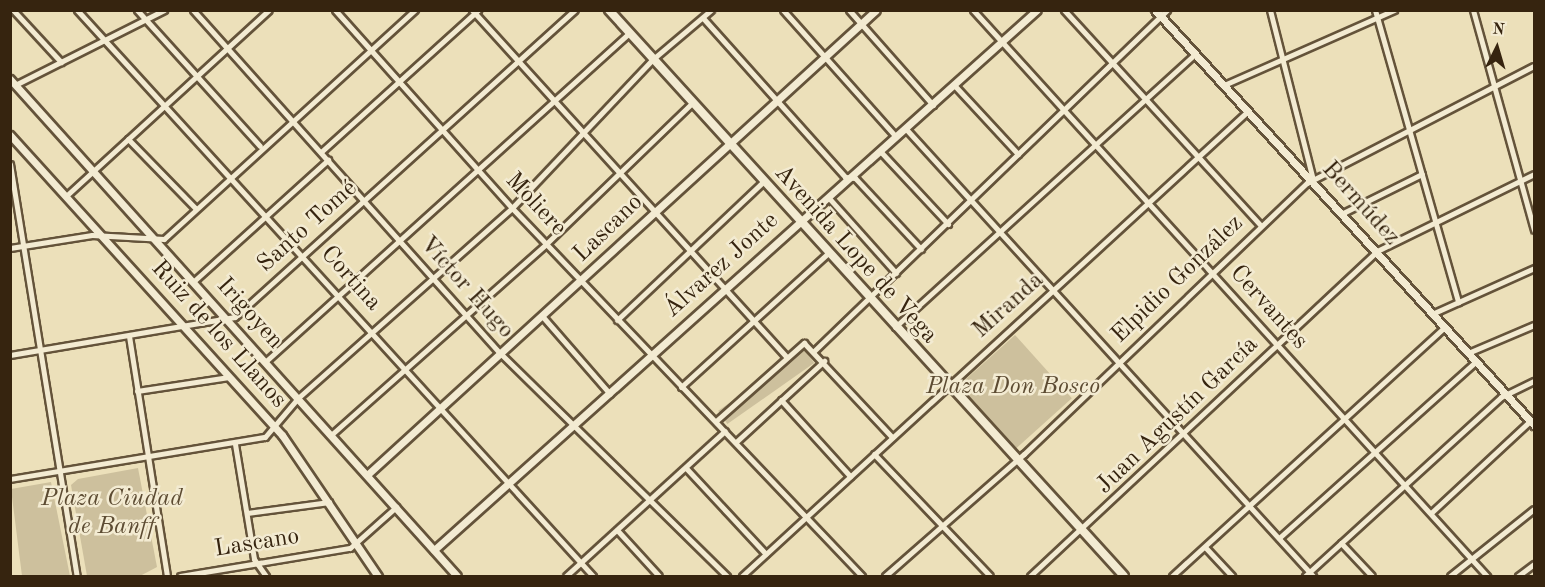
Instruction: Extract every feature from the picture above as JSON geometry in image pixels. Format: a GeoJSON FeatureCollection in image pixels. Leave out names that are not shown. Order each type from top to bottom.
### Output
{"type":"FeatureCollection","features":[{"type":"Feature","properties":{"kind":"main road","name":"Avenida Lope de Vega"},"geometry":{"type":"LineString","coordinates":[[609,10],[947,387],[1124,576]]}},
{"type":"Feature","properties":{"kind":"street"},"geometry":{"type":"LineString","coordinates":[[13,10],[61,62]]}},
{"type":"Feature","properties":{"kind":"street","name":"Cortina"},"geometry":{"type":"LineString","coordinates":[[77,10],[268,214],[442,408],[508,486],[592,576]]}},
{"type":"Feature","properties":{"kind":"street"},"geometry":{"type":"LineString","coordinates":[[137,10],[260,146]]}},
{"type":"Feature","properties":{"kind":"street"},"geometry":{"type":"LineString","coordinates":[[12,84],[164,10]]}},
{"type":"Feature","properties":{"kind":"street","name":"Víctor Hugo"},"geometry":{"type":"LineString","coordinates":[[193,10],[501,354],[652,498],[727,576]]}},
{"type":"Feature","properties":{"kind":"street","name":"Moliere"},"geometry":{"type":"LineString","coordinates":[[335,10],[512,208],[862,576]]}},
{"type":"Feature","properties":{"kind":"street"},"geometry":{"type":"LineString","coordinates":[[10,248],[102,235],[158,242],[260,146],[415,10]]}},
{"type":"Feature","properties":{"kind":"street","name":"Santo Tomé"},"geometry":{"type":"LineString","coordinates":[[10,355],[227,320],[444,130],[575,10]]}},
{"type":"Feature","properties":{"kind":"street"},"geometry":{"type":"LineString","coordinates":[[10,479],[235,444],[266,437],[298,398],[512,208],[653,60],[711,10]]}},
{"type":"Feature","properties":{"kind":"street"},"geometry":{"type":"LineString","coordinates":[[783,10],[896,137]]}},
{"type":"Feature","properties":{"kind":"street"},"geometry":{"type":"LineString","coordinates":[[849,10],[933,105]]}},
{"type":"Feature","properties":{"kind":"street","name":"Lascano"},"geometry":{"type":"LineString","coordinates":[[367,475],[582,282],[728,143],[876,10]]}},
{"type":"Feature","properties":{"kind":"street","name":"Cervantes"},"geometry":{"type":"LineString","coordinates":[[973,10],[1376,451],[1487,576]]}},
{"type":"Feature","properties":{"kind":"street","name":"Álvarez Jonte"},"geometry":{"type":"LineString","coordinates":[[434,550],[508,486],[799,222],[1002,44],[1037,10]]}},
{"type":"Feature","properties":{"kind":"street"},"geometry":{"type":"LineString","coordinates":[[1064,10],[1261,226]]}},
{"type":"Feature","properties":{"kind":"street"},"geometry":{"type":"LineString","coordinates":[[814,351],[1113,63],[1158,14],[1167,10]]}},
{"type":"Feature","properties":{"kind":"street"},"geometry":{"type":"LineString","coordinates":[[1270,10],[1312,180]]}},
{"type":"Feature","properties":{"kind":"street"},"geometry":{"type":"LineString","coordinates":[[1375,10],[1458,302]]}},
{"type":"Feature","properties":{"kind":"street"},"geometry":{"type":"LineString","coordinates":[[1224,85],[1394,10]]}},
{"type":"Feature","properties":{"kind":"street"},"geometry":{"type":"LineString","coordinates":[[1473,10],[1518,182],[1534,230]]}},
{"type":"Feature","properties":{"kind":"street"},"geometry":{"type":"LineString","coordinates":[[66,196],[267,11]]}},
{"type":"Feature","properties":{"kind":"street"},"geometry":{"type":"LineString","coordinates":[[321,152],[475,11],[786,356]]}},
{"type":"Feature","properties":{"kind":"street","name":"Bermúdez"},"geometry":{"type":"LineString","coordinates":[[1158,14],[1343,213],[1532,423]]}},
{"type":"Feature","properties":{"kind":"street"},"geometry":{"type":"LineString","coordinates":[[703,18],[776,100],[921,249]]}},
{"type":"Feature","properties":{"kind":"street"},"geometry":{"type":"LineString","coordinates":[[265,362],[629,33]]}},
{"type":"Feature","properties":{"kind":"street"},"geometry":{"type":"LineString","coordinates":[[894,328],[1195,54]]}},
{"type":"Feature","properties":{"kind":"street","name":"Elpidio González"},"geometry":{"type":"LineString","coordinates":[[885,576],[941,524],[1016,461],[1312,180],[1323,180],[1534,66]]}},
{"type":"Feature","properties":{"kind":"street","name":"Irigoyen"},"geometry":{"type":"LineString","coordinates":[[12,84],[194,281],[457,576]]}},
{"type":"Feature","properties":{"kind":"street"},"geometry":{"type":"LineString","coordinates":[[955,86],[1018,154]]}},
{"type":"Feature","properties":{"kind":"street"},"geometry":{"type":"LineString","coordinates":[[332,435],[546,244],[692,103]]}},
{"type":"Feature","properties":{"kind":"street","name":"Miranda"},"geometry":{"type":"LineString","coordinates":[[742,576],[1248,111]]}},
{"type":"Feature","properties":{"kind":"street"},"geometry":{"type":"LineString","coordinates":[[906,129],[1120,362],[1279,538],[1309,575],[1505,394],[1534,381]]}},
{"type":"Feature","properties":{"kind":"street","name":"Ruiz de los Llanos"},"geometry":{"type":"LineString","coordinates":[[10,135],[273,426],[329,502],[378,576]]}},
{"type":"Feature","properties":{"kind":"street"},"geometry":{"type":"LineString","coordinates":[[128,139],[195,208]]}},
{"type":"Feature","properties":{"kind":"street"},"geometry":{"type":"LineString","coordinates":[[880,151],[948,224]]}},
{"type":"Feature","properties":{"kind":"street"},"geometry":{"type":"LineString","coordinates":[[194,281],[328,160]]}},
{"type":"Feature","properties":{"kind":"street"},"geometry":{"type":"LineString","coordinates":[[10,164],[77,576]]}},
{"type":"Feature","properties":{"kind":"street"},"geometry":{"type":"LineString","coordinates":[[1343,213],[1422,174]]}},
{"type":"Feature","properties":{"kind":"street","name":"Juan Agustín García"},"geometry":{"type":"LineString","coordinates":[[1030,576],[1082,531],[1377,251],[1534,174]]}},
{"type":"Feature","properties":{"kind":"street"},"geometry":{"type":"LineString","coordinates":[[617,320],[763,182]]}},
{"type":"Feature","properties":{"kind":"street"},"geometry":{"type":"LineString","coordinates":[[828,197],[896,273]]}},
{"type":"Feature","properties":{"kind":"street"},"geometry":{"type":"LineString","coordinates":[[681,387],[827,254]]}},
{"type":"Feature","properties":{"kind":"street"},"geometry":{"type":"LineString","coordinates":[[1434,313],[1534,268]]}},
{"type":"Feature","properties":{"kind":"street"},"geometry":{"type":"LineString","coordinates":[[543,317],[610,394]]}},
{"type":"Feature","properties":{"kind":"street"},"geometry":{"type":"LineString","coordinates":[[1468,353],[1534,325]]}},
{"type":"Feature","properties":{"kind":"street"},"geometry":{"type":"LineString","coordinates":[[1172,576],[1346,420],[1445,327]]}},
{"type":"Feature","properties":{"kind":"street"},"geometry":{"type":"LineString","coordinates":[[129,336],[167,576]]}},
{"type":"Feature","properties":{"kind":"street"},"geometry":{"type":"LineString","coordinates":[[716,421],[786,356],[804,343],[824,361],[892,437]]}},
{"type":"Feature","properties":{"kind":"street"},"geometry":{"type":"LineString","coordinates":[[736,442],[824,361]]}},
{"type":"Feature","properties":{"kind":"street"},"geometry":{"type":"LineString","coordinates":[[1279,538],[1476,361]]}},
{"type":"Feature","properties":{"kind":"street"},"geometry":{"type":"LineString","coordinates":[[138,391],[229,377]]}},
{"type":"Feature","properties":{"kind":"street"},"geometry":{"type":"LineString","coordinates":[[782,400],[850,476]]}},
{"type":"Feature","properties":{"kind":"street"},"geometry":{"type":"LineString","coordinates":[[1431,513],[1532,423]]}},
{"type":"Feature","properties":{"kind":"street"},"geometry":{"type":"LineString","coordinates":[[566,576],[725,431]]}},
{"type":"Feature","properties":{"kind":"street"},"geometry":{"type":"LineString","coordinates":[[235,444],[256,563],[266,576]]}},
{"type":"Feature","properties":{"kind":"street"},"geometry":{"type":"LineString","coordinates":[[874,454],[990,576]]}},
{"type":"Feature","properties":{"kind":"street"},"geometry":{"type":"LineString","coordinates":[[686,468],[766,554]]}},
{"type":"Feature","properties":{"kind":"street"},"geometry":{"type":"LineString","coordinates":[[247,513],[329,502]]}},
{"type":"Feature","properties":{"kind":"street"},"geometry":{"type":"LineString","coordinates":[[357,543],[396,507]]}},
{"type":"Feature","properties":{"kind":"street"},"geometry":{"type":"LineString","coordinates":[[1450,576],[1534,509]]}},
{"type":"Feature","properties":{"kind":"street"},"geometry":{"type":"LineString","coordinates":[[617,530],[659,576]]}},
{"type":"Feature","properties":{"kind":"street","name":"Lascano"},"geometry":{"type":"LineString","coordinates":[[180,576],[357,543]]}},
{"type":"Feature","properties":{"kind":"street"},"geometry":{"type":"LineString","coordinates":[[1341,543],[1372,576]]}},
{"type":"Feature","properties":{"kind":"street"},"geometry":{"type":"LineString","coordinates":[[1205,547],[1232,576]]}},
{"type":"Feature","properties":{"kind":"street"},"geometry":{"type":"LineString","coordinates":[[1518,576],[1534,564]]}},
{"type":"Feature","properties":{"kind":"green space","name":"Plaza Don Bosco"},"geometry":{"type":"Polygon","coordinates":[[[1015,335],[1072,398],[1015,449],[959,386],[1015,335]]]}},
{"type":"Feature","properties":{"kind":"green space"},"geometry":{"type":"Polygon","coordinates":[[[805,350],[814,363],[727,424],[718,411],[805,350]]]}},
{"type":"Feature","properties":{"kind":"green space","name":"Plaza Ciudad de Banff"},"geometry":{"type":"Polygon","coordinates":[[[138,468],[157,567],[140,576],[87,576],[71,485],[78,479],[138,468]]]}},
{"type":"Feature","properties":{"kind":"green space"},"geometry":{"type":"Polygon","coordinates":[[[51,482],[70,576],[22,576],[11,489],[51,482]]]}}]}
